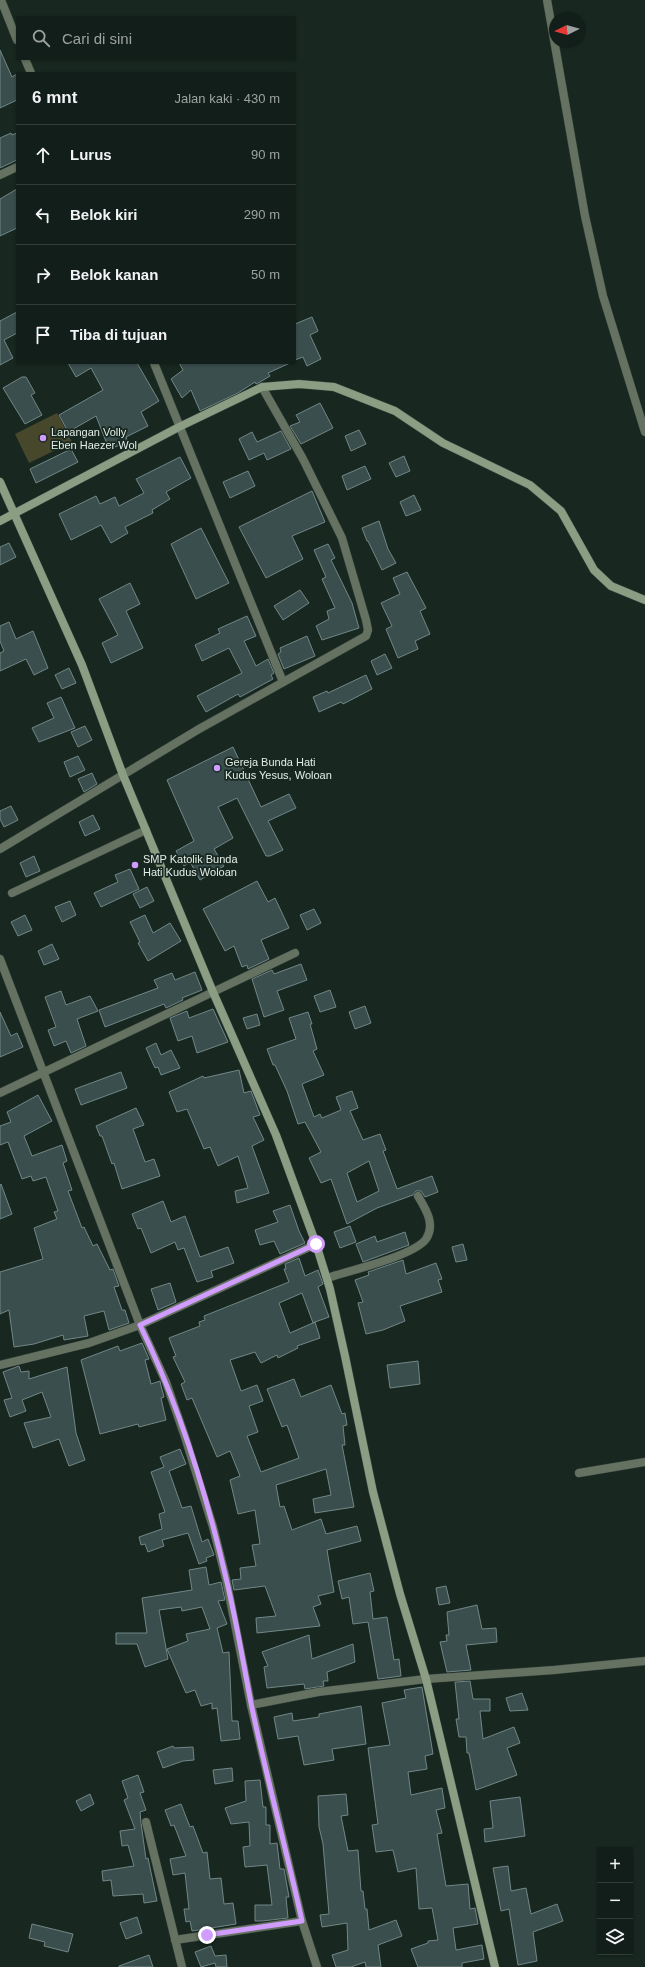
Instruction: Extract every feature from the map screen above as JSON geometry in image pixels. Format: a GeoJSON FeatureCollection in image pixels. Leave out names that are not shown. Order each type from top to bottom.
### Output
{"type":"FeatureCollection","features":[{"type":"Feature","properties":{"kind":"main road"},"geometry":{"type":"LineString","coordinates":[[0,521],[179,427],[262,387],[299,384],[334,387],[395,411],[443,443],[530,485],[561,511],[594,570],[611,586],[645,600]]}},
{"type":"Feature","properties":{"kind":"main road"},"geometry":{"type":"LineString","coordinates":[[0,482],[13,514],[82,665],[123,775],[213,992],[276,1135],[316,1244],[327,1278],[346,1356],[377,1507],[400,1594],[426,1679],[495,1967]]}},
{"type":"Feature","properties":{"kind":"street"},"geometry":{"type":"LineString","coordinates":[[1,0],[16,38]]}},
{"type":"Feature","properties":{"kind":"street"},"geometry":{"type":"LineString","coordinates":[[547,0],[585,216],[604,296],[645,432]]}},
{"type":"Feature","properties":{"kind":"street"},"geometry":{"type":"LineString","coordinates":[[25,60],[31,72]]}},
{"type":"Feature","properties":{"kind":"street"},"geometry":{"type":"LineString","coordinates":[[0,175],[16,167]]}},
{"type":"Feature","properties":{"kind":"street"},"geometry":{"type":"LineString","coordinates":[[154,364],[284,682]]}},
{"type":"Feature","properties":{"kind":"street"},"geometry":{"type":"LineString","coordinates":[[0,849],[199,729],[366,636],[368,630],[342,538],[303,459],[262,387]]}},
{"type":"Feature","properties":{"kind":"street"},"geometry":{"type":"LineString","coordinates":[[12,893],[146,830]]}},
{"type":"Feature","properties":{"kind":"street"},"geometry":{"type":"LineString","coordinates":[[0,1093],[295,953]]}},
{"type":"Feature","properties":{"kind":"street"},"geometry":{"type":"LineString","coordinates":[[0,959],[15,994],[42,1073],[82,1172],[140,1325],[166,1382],[202,1489],[226,1579],[252,1705],[302,1921],[317,1967]]}},
{"type":"Feature","properties":{"kind":"street"},"geometry":{"type":"LineString","coordinates":[[327,1278],[411,1251],[426,1239],[430,1226],[428,1213],[418,1196]]}},
{"type":"Feature","properties":{"kind":"street"},"geometry":{"type":"LineString","coordinates":[[0,1365],[89,1343],[140,1325],[316,1244]]}},
{"type":"Feature","properties":{"kind":"street"},"geometry":{"type":"LineString","coordinates":[[579,1473],[645,1462]]}},
{"type":"Feature","properties":{"kind":"street"},"geometry":{"type":"LineString","coordinates":[[252,1705],[318,1692],[426,1679],[554,1670],[645,1661]]}},
{"type":"Feature","properties":{"kind":"street"},"geometry":{"type":"LineString","coordinates":[[146,1822],[182,1967]]}},
{"type":"Feature","properties":{"kind":"street"},"geometry":{"type":"LineString","coordinates":[[175,1940],[302,1921]]}},
{"type":"Feature","properties":{"kind":"shaded area","name":"Lapangan Volly Eben Haezer Wol"},"geometry":{"type":"Polygon","coordinates":[[[57,413],[72,442],[29,463],[15,434],[57,413]]]}},
{"type":"Feature","properties":{"kind":"building"},"geometry":{"type":"Polygon","coordinates":[[[0,50],[12,77],[16,75],[16,100],[0,108],[0,50]]]}},
{"type":"Feature","properties":{"kind":"building"},"geometry":{"type":"Polygon","coordinates":[[[11,133],[12,135],[16,133],[16,160],[0,168],[0,138],[11,133]]]}},
{"type":"Feature","properties":{"kind":"building"},"geometry":{"type":"Polygon","coordinates":[[[16,190],[16,228],[0,236],[0,199],[16,190]]]}},
{"type":"Feature","properties":{"kind":"building"},"geometry":{"type":"Polygon","coordinates":[[[16,313],[16,334],[4,340],[13,358],[0,365],[0,321],[16,313]]]}},
{"type":"Feature","properties":{"kind":"building"},"geometry":{"type":"Polygon","coordinates":[[[312,317],[318,331],[310,335],[321,359],[307,366],[303,357],[296,360],[296,324],[312,317]]]}},
{"type":"Feature","properties":{"kind":"building"},"geometry":{"type":"Polygon","coordinates":[[[69,364],[138,364],[159,401],[141,412],[148,426],[126,437],[128,442],[109,449],[96,416],[68,432],[59,415],[103,390],[91,368],[76,377],[69,364]]]}},
{"type":"Feature","properties":{"kind":"building"},"geometry":{"type":"Polygon","coordinates":[[[180,364],[288,364],[268,373],[270,376],[260,382],[256,384],[255,382],[238,393],[200,411],[191,390],[182,398],[171,379],[183,370],[180,364]]]}},
{"type":"Feature","properties":{"kind":"building"},"geometry":{"type":"Polygon","coordinates":[[[22,377],[26,377],[35,393],[31,395],[42,415],[25,424],[3,388],[22,377]]]}},
{"type":"Feature","properties":{"kind":"building"},"geometry":{"type":"Polygon","coordinates":[[[320,403],[333,428],[301,444],[290,426],[300,422],[296,415],[320,403]]]}},
{"type":"Feature","properties":{"kind":"building"},"geometry":{"type":"Polygon","coordinates":[[[359,430],[366,444],[351,451],[345,436],[359,430]]]}},
{"type":"Feature","properties":{"kind":"building"},"geometry":{"type":"Polygon","coordinates":[[[281,431],[291,449],[267,460],[264,453],[249,460],[239,439],[252,432],[257,442],[281,431]]]}},
{"type":"Feature","properties":{"kind":"building"},"geometry":{"type":"Polygon","coordinates":[[[71,449],[78,462],[36,483],[30,469],[71,449]]]}},
{"type":"Feature","properties":{"kind":"building"},"geometry":{"type":"Polygon","coordinates":[[[404,456],[410,471],[396,477],[389,463],[404,456]]]}},
{"type":"Feature","properties":{"kind":"building"},"geometry":{"type":"Polygon","coordinates":[[[180,457],[191,478],[166,492],[170,499],[152,510],[153,513],[125,527],[128,533],[111,543],[101,525],[71,540],[59,514],[96,496],[100,504],[115,497],[119,506],[144,493],[136,479],[180,457]]]}},
{"type":"Feature","properties":{"kind":"building"},"geometry":{"type":"Polygon","coordinates":[[[365,466],[371,479],[347,490],[342,476],[365,466]]]}},
{"type":"Feature","properties":{"kind":"building"},"geometry":{"type":"Polygon","coordinates":[[[248,471],[255,486],[230,498],[223,482],[248,471]]]}},
{"type":"Feature","properties":{"kind":"building"},"geometry":{"type":"Polygon","coordinates":[[[312,491],[325,522],[292,536],[303,559],[266,578],[239,527],[312,491]]]}},
{"type":"Feature","properties":{"kind":"building"},"geometry":{"type":"Polygon","coordinates":[[[414,495],[421,510],[406,516],[400,502],[414,495]]]}},
{"type":"Feature","properties":{"kind":"building"},"geometry":{"type":"Polygon","coordinates":[[[379,521],[388,549],[396,563],[382,570],[362,528],[379,521]]]}},
{"type":"Feature","properties":{"kind":"building"},"geometry":{"type":"Polygon","coordinates":[[[201,528],[229,583],[196,599],[171,544],[201,528]]]}},
{"type":"Feature","properties":{"kind":"building"},"geometry":{"type":"Polygon","coordinates":[[[9,543],[16,557],[0,565],[0,547],[9,543]]]}},
{"type":"Feature","properties":{"kind":"building"},"geometry":{"type":"Polygon","coordinates":[[[328,544],[335,558],[331,560],[352,603],[359,628],[322,640],[316,626],[329,619],[327,611],[335,608],[322,579],[326,577],[314,550],[328,544]]]}},
{"type":"Feature","properties":{"kind":"building"},"geometry":{"type":"Polygon","coordinates":[[[407,572],[426,608],[420,611],[430,634],[415,641],[418,649],[398,658],[386,629],[392,626],[381,603],[400,594],[393,578],[407,572]]]}},
{"type":"Feature","properties":{"kind":"building"},"geometry":{"type":"Polygon","coordinates":[[[130,583],[140,604],[126,611],[143,648],[111,663],[102,643],[118,635],[99,599],[130,583]]]}},
{"type":"Feature","properties":{"kind":"building"},"geometry":{"type":"Polygon","coordinates":[[[300,590],[309,603],[283,620],[274,606],[300,590]]]}},
{"type":"Feature","properties":{"kind":"building"},"geometry":{"type":"Polygon","coordinates":[[[247,616],[256,636],[244,641],[256,666],[268,659],[274,673],[271,675],[273,679],[240,697],[238,694],[206,712],[197,696],[242,673],[229,648],[202,661],[195,645],[220,633],[218,629],[247,616]]]}},
{"type":"Feature","properties":{"kind":"building"},"geometry":{"type":"Polygon","coordinates":[[[9,622],[16,639],[33,631],[48,668],[34,675],[26,659],[0,671],[0,653],[4,651],[0,641],[0,626],[9,622]]]}},
{"type":"Feature","properties":{"kind":"building"},"geometry":{"type":"Polygon","coordinates":[[[307,636],[315,656],[284,669],[278,654],[281,652],[280,648],[307,636]]]}},
{"type":"Feature","properties":{"kind":"building"},"geometry":{"type":"Polygon","coordinates":[[[385,654],[392,668],[377,675],[371,661],[385,654]]]}},
{"type":"Feature","properties":{"kind":"building"},"geometry":{"type":"Polygon","coordinates":[[[69,668],[76,683],[62,689],[55,675],[69,668]]]}},
{"type":"Feature","properties":{"kind":"building"},"geometry":{"type":"Polygon","coordinates":[[[366,675],[372,689],[343,704],[341,702],[319,712],[313,697],[327,691],[328,693],[366,675]]]}},
{"type":"Feature","properties":{"kind":"building"},"geometry":{"type":"Polygon","coordinates":[[[61,697],[75,728],[39,742],[32,728],[54,718],[47,703],[61,697]]]}},
{"type":"Feature","properties":{"kind":"building"},"geometry":{"type":"Polygon","coordinates":[[[85,726],[92,740],[78,747],[71,732],[85,726]]]}},
{"type":"Feature","properties":{"kind":"building"},"geometry":{"type":"Polygon","coordinates":[[[233,747],[261,807],[289,794],[296,808],[268,821],[283,850],[270,856],[266,856],[237,798],[218,807],[233,838],[214,849],[224,866],[200,880],[190,862],[184,866],[176,851],[194,841],[167,780],[233,747]]]}},
{"type":"Feature","properties":{"kind":"building"},"geometry":{"type":"Polygon","coordinates":[[[78,756],[85,770],[70,777],[64,762],[78,756]]]}},
{"type":"Feature","properties":{"kind":"building"},"geometry":{"type":"Polygon","coordinates":[[[92,773],[97,784],[84,792],[78,779],[92,773]]]}},
{"type":"Feature","properties":{"kind":"building"},"geometry":{"type":"Polygon","coordinates":[[[11,806],[18,820],[4,827],[0,819],[0,811],[11,806]]]}},
{"type":"Feature","properties":{"kind":"building"},"geometry":{"type":"Polygon","coordinates":[[[93,815],[100,829],[85,836],[79,822],[93,815]]]}},
{"type":"Feature","properties":{"kind":"building"},"geometry":{"type":"Polygon","coordinates":[[[34,856],[40,871],[26,877],[20,863],[34,856]]]}},
{"type":"Feature","properties":{"kind":"building"},"geometry":{"type":"Polygon","coordinates":[[[130,869],[139,889],[101,907],[94,893],[118,882],[115,875],[130,869]]]}},
{"type":"Feature","properties":{"kind":"building"},"geometry":{"type":"Polygon","coordinates":[[[257,881],[268,902],[275,898],[289,928],[261,940],[269,959],[248,969],[247,965],[242,967],[234,946],[225,951],[203,909],[257,881]]]}},
{"type":"Feature","properties":{"kind":"building"},"geometry":{"type":"Polygon","coordinates":[[[147,887],[154,901],[140,908],[133,894],[147,887]]]}},
{"type":"Feature","properties":{"kind":"building"},"geometry":{"type":"Polygon","coordinates":[[[70,901],[76,915],[62,922],[55,907],[70,901]]]}},
{"type":"Feature","properties":{"kind":"building"},"geometry":{"type":"Polygon","coordinates":[[[314,909],[321,923],[307,930],[300,915],[314,909]]]}},
{"type":"Feature","properties":{"kind":"building"},"geometry":{"type":"Polygon","coordinates":[[[25,915],[32,930],[18,936],[11,922],[25,915]]]}},
{"type":"Feature","properties":{"kind":"building"},"geometry":{"type":"Polygon","coordinates":[[[145,915],[153,933],[170,923],[181,941],[148,961],[138,943],[140,942],[130,922],[145,915]]]}},
{"type":"Feature","properties":{"kind":"building"},"geometry":{"type":"Polygon","coordinates":[[[52,944],[59,959],[44,965],[38,951],[52,944]]]}},
{"type":"Feature","properties":{"kind":"building"},"geometry":{"type":"Polygon","coordinates":[[[301,964],[307,980],[277,991],[284,1010],[264,1017],[252,979],[272,970],[274,974],[301,964]]]}},
{"type":"Feature","properties":{"kind":"building"},"geometry":{"type":"Polygon","coordinates":[[[195,972],[202,990],[182,998],[183,1000],[166,1008],[164,1004],[105,1027],[99,1010],[158,988],[154,980],[172,973],[175,980],[195,972]]]}},
{"type":"Feature","properties":{"kind":"building"},"geometry":{"type":"Polygon","coordinates":[[[330,990],[336,1007],[320,1012],[314,996],[330,990]]]}},
{"type":"Feature","properties":{"kind":"building"},"geometry":{"type":"Polygon","coordinates":[[[61,991],[66,1005],[90,996],[98,1011],[77,1019],[86,1046],[71,1053],[66,1041],[54,1046],[48,1030],[56,1027],[45,997],[61,991]]]}},
{"type":"Feature","properties":{"kind":"building"},"geometry":{"type":"Polygon","coordinates":[[[365,1006],[371,1023],[355,1029],[349,1012],[365,1006]]]}},
{"type":"Feature","properties":{"kind":"building"},"geometry":{"type":"Polygon","coordinates":[[[213,1009],[228,1042],[197,1053],[192,1036],[178,1041],[170,1018],[187,1011],[189,1018],[213,1009]]]}},
{"type":"Feature","properties":{"kind":"building"},"geometry":{"type":"Polygon","coordinates":[[[0,1012],[11,1036],[17,1033],[23,1047],[0,1057],[0,1012]]]}},
{"type":"Feature","properties":{"kind":"building"},"geometry":{"type":"Polygon","coordinates":[[[308,1012],[312,1024],[310,1024],[317,1049],[313,1051],[324,1075],[302,1084],[314,1117],[320,1114],[322,1118],[341,1110],[336,1097],[352,1091],[358,1108],[350,1111],[363,1140],[380,1134],[386,1150],[383,1151],[397,1189],[432,1176],[438,1192],[425,1197],[421,1191],[416,1191],[413,1195],[377,1208],[347,1224],[331,1179],[321,1183],[309,1158],[321,1152],[305,1122],[298,1124],[287,1091],[275,1065],[273,1065],[267,1049],[296,1039],[289,1018],[308,1012]],[[369,1161],[347,1173],[357,1202],[379,1191],[369,1161]]]}},
{"type":"Feature","properties":{"kind":"building"},"geometry":{"type":"Polygon","coordinates":[[[257,1014],[260,1025],[247,1029],[243,1018],[257,1014]]]}},
{"type":"Feature","properties":{"kind":"building"},"geometry":{"type":"Polygon","coordinates":[[[156,1043],[161,1055],[171,1050],[180,1068],[161,1075],[158,1067],[155,1068],[146,1048],[156,1043]]]}},
{"type":"Feature","properties":{"kind":"building"},"geometry":{"type":"Polygon","coordinates":[[[239,1070],[244,1093],[251,1091],[260,1115],[253,1117],[264,1140],[252,1146],[269,1193],[237,1203],[235,1191],[248,1188],[238,1156],[218,1166],[210,1147],[204,1149],[187,1109],[177,1112],[169,1092],[203,1076],[204,1078],[239,1070]]]}},
{"type":"Feature","properties":{"kind":"building"},"geometry":{"type":"Polygon","coordinates":[[[121,1072],[127,1088],[81,1105],[75,1089],[121,1072]]]}},
{"type":"Feature","properties":{"kind":"building"},"geometry":{"type":"Polygon","coordinates":[[[38,1095],[52,1121],[24,1136],[32,1156],[62,1145],[67,1161],[63,1163],[72,1190],[68,1191],[82,1228],[84,1227],[93,1246],[97,1244],[110,1270],[113,1269],[119,1286],[114,1287],[122,1310],[125,1310],[129,1323],[109,1330],[104,1311],[84,1316],[88,1336],[64,1340],[63,1335],[34,1344],[14,1347],[9,1310],[0,1314],[0,1272],[43,1259],[34,1228],[57,1219],[54,1212],[58,1211],[46,1177],[33,1181],[31,1176],[22,1179],[8,1142],[0,1145],[0,1126],[11,1122],[7,1112],[38,1095]]]}},
{"type":"Feature","properties":{"kind":"building"},"geometry":{"type":"Polygon","coordinates":[[[136,1108],[144,1125],[133,1129],[145,1162],[154,1159],[160,1176],[122,1189],[114,1163],[112,1164],[102,1136],[100,1136],[96,1126],[136,1108]]]}},
{"type":"Feature","properties":{"kind":"building"},"geometry":{"type":"Polygon","coordinates":[[[1,1184],[12,1214],[0,1219],[0,1185],[1,1184]]]}},
{"type":"Feature","properties":{"kind":"building"},"geometry":{"type":"Polygon","coordinates":[[[163,1201],[171,1222],[185,1216],[200,1257],[228,1247],[234,1263],[211,1271],[213,1277],[197,1282],[184,1248],[178,1250],[175,1242],[151,1253],[141,1228],[138,1229],[132,1214],[163,1201]]]}},
{"type":"Feature","properties":{"kind":"building"},"geometry":{"type":"Polygon","coordinates":[[[290,1205],[305,1243],[280,1254],[274,1241],[260,1245],[255,1230],[278,1222],[273,1211],[290,1205]]]}},
{"type":"Feature","properties":{"kind":"building"},"geometry":{"type":"Polygon","coordinates":[[[350,1226],[356,1242],[340,1248],[334,1232],[350,1226]]]}},
{"type":"Feature","properties":{"kind":"building"},"geometry":{"type":"Polygon","coordinates":[[[405,1232],[409,1245],[363,1262],[356,1244],[375,1236],[377,1242],[405,1232]]]}},
{"type":"Feature","properties":{"kind":"building"},"geometry":{"type":"Polygon","coordinates":[[[463,1244],[467,1260],[456,1262],[452,1247],[463,1244]]]}},
{"type":"Feature","properties":{"kind":"building"},"geometry":{"type":"Polygon","coordinates":[[[299,1258],[305,1276],[318,1270],[323,1284],[318,1287],[329,1317],[315,1322],[320,1338],[297,1346],[298,1348],[278,1358],[277,1355],[261,1363],[255,1352],[230,1360],[241,1391],[257,1385],[263,1401],[249,1406],[258,1432],[247,1436],[261,1472],[299,1458],[287,1425],[282,1427],[267,1389],[294,1379],[301,1397],[331,1385],[342,1414],[345,1413],[347,1425],[343,1426],[345,1445],[342,1445],[354,1507],[315,1513],[313,1499],[331,1495],[326,1469],[276,1485],[280,1507],[284,1506],[292,1530],[321,1519],[326,1534],[357,1526],[361,1541],[327,1550],[334,1592],[318,1596],[321,1604],[313,1607],[320,1626],[257,1633],[256,1618],[276,1616],[265,1586],[234,1590],[232,1580],[241,1579],[240,1568],[256,1566],[252,1545],[260,1544],[255,1510],[238,1514],[230,1480],[240,1476],[230,1451],[217,1457],[192,1398],[187,1400],[181,1384],[185,1382],[173,1357],[176,1356],[169,1338],[200,1326],[199,1322],[205,1320],[204,1316],[289,1282],[284,1269],[286,1269],[285,1264],[299,1258]],[[302,1293],[279,1303],[290,1333],[313,1323],[302,1293]]]}},
{"type":"Feature","properties":{"kind":"building"},"geometry":{"type":"Polygon","coordinates":[[[403,1260],[406,1274],[436,1263],[442,1279],[438,1280],[442,1292],[400,1306],[405,1321],[383,1330],[366,1334],[358,1303],[363,1302],[355,1280],[369,1275],[368,1272],[403,1260]]]}},
{"type":"Feature","properties":{"kind":"building"},"geometry":{"type":"Polygon","coordinates":[[[170,1283],[176,1302],[158,1310],[151,1289],[170,1283]]]}},
{"type":"Feature","properties":{"kind":"building"},"geometry":{"type":"Polygon","coordinates":[[[142,1343],[149,1359],[145,1360],[151,1384],[160,1381],[164,1397],[161,1398],[166,1420],[139,1427],[138,1424],[100,1434],[81,1360],[118,1346],[120,1351],[142,1343]]]}},
{"type":"Feature","properties":{"kind":"building"},"geometry":{"type":"Polygon","coordinates":[[[418,1361],[420,1384],[390,1388],[387,1365],[418,1361]]]}},
{"type":"Feature","properties":{"kind":"building"},"geometry":{"type":"Polygon","coordinates":[[[19,1366],[21,1372],[29,1371],[29,1379],[67,1367],[76,1433],[85,1460],[69,1466],[59,1439],[33,1448],[24,1423],[51,1417],[42,1392],[22,1400],[26,1411],[10,1417],[4,1400],[12,1398],[3,1372],[19,1366]]]}},
{"type":"Feature","properties":{"kind":"building"},"geometry":{"type":"Polygon","coordinates":[[[180,1449],[186,1464],[169,1471],[182,1508],[191,1506],[202,1542],[208,1539],[214,1555],[206,1558],[207,1561],[199,1564],[188,1533],[162,1540],[164,1546],[148,1552],[145,1544],[141,1545],[139,1537],[162,1529],[159,1514],[165,1512],[151,1472],[164,1467],[160,1457],[180,1449]]]}},
{"type":"Feature","properties":{"kind":"building"},"geometry":{"type":"Polygon","coordinates":[[[206,1567],[209,1585],[221,1582],[225,1600],[218,1601],[227,1624],[217,1628],[223,1653],[229,1652],[232,1721],[238,1721],[240,1739],[221,1741],[217,1708],[212,1709],[212,1703],[201,1706],[195,1690],[186,1693],[167,1649],[188,1641],[186,1634],[210,1629],[202,1607],[182,1611],[181,1607],[159,1610],[168,1659],[145,1667],[137,1644],[116,1644],[116,1633],[147,1633],[142,1598],[192,1590],[189,1570],[206,1567]]]}},
{"type":"Feature","properties":{"kind":"building"},"geometry":{"type":"Polygon","coordinates":[[[370,1573],[374,1591],[370,1592],[373,1619],[387,1617],[394,1660],[399,1659],[401,1676],[378,1679],[368,1622],[353,1624],[349,1597],[342,1599],[338,1581],[370,1573]]]}},
{"type":"Feature","properties":{"kind":"building"},"geometry":{"type":"Polygon","coordinates":[[[446,1586],[450,1603],[439,1605],[436,1588],[446,1586]]]}},
{"type":"Feature","properties":{"kind":"building"},"geometry":{"type":"Polygon","coordinates":[[[477,1605],[482,1629],[496,1628],[497,1642],[466,1645],[471,1670],[447,1672],[440,1642],[447,1641],[446,1635],[449,1635],[447,1612],[477,1605]]]}},
{"type":"Feature","properties":{"kind":"building"},"geometry":{"type":"Polygon","coordinates":[[[309,1635],[312,1659],[353,1644],[355,1662],[327,1672],[328,1681],[323,1681],[324,1686],[305,1689],[304,1684],[267,1688],[264,1667],[268,1666],[262,1652],[309,1635]]]}},
{"type":"Feature","properties":{"kind":"building"},"geometry":{"type":"Polygon","coordinates":[[[470,1681],[473,1699],[490,1699],[490,1711],[480,1711],[483,1739],[514,1727],[520,1743],[507,1748],[517,1775],[476,1790],[469,1753],[467,1753],[466,1737],[459,1737],[456,1719],[459,1719],[455,1682],[470,1681]]]}},
{"type":"Feature","properties":{"kind":"building"},"geometry":{"type":"Polygon","coordinates":[[[422,1687],[433,1754],[425,1756],[427,1769],[408,1772],[411,1795],[442,1788],[445,1808],[436,1810],[442,1833],[437,1834],[446,1886],[468,1884],[470,1909],[475,1908],[478,1924],[453,1928],[456,1950],[482,1945],[484,1959],[462,1963],[462,1967],[418,1967],[411,1949],[428,1943],[428,1941],[438,1940],[432,1908],[419,1909],[416,1868],[398,1872],[393,1850],[376,1852],[372,1825],[378,1824],[368,1748],[390,1745],[382,1703],[406,1698],[404,1690],[422,1687]]]}},
{"type":"Feature","properties":{"kind":"building"},"geometry":{"type":"Polygon","coordinates":[[[522,1693],[528,1710],[510,1711],[506,1698],[522,1693]]]}},
{"type":"Feature","properties":{"kind":"building"},"geometry":{"type":"Polygon","coordinates":[[[361,1706],[366,1744],[332,1749],[334,1760],[304,1765],[298,1736],[278,1739],[274,1717],[292,1713],[293,1721],[319,1717],[319,1714],[361,1706]]]}},
{"type":"Feature","properties":{"kind":"building"},"geometry":{"type":"Polygon","coordinates":[[[173,1746],[174,1748],[193,1747],[194,1760],[183,1761],[163,1768],[157,1752],[173,1746]]]}},
{"type":"Feature","properties":{"kind":"building"},"geometry":{"type":"Polygon","coordinates":[[[232,1768],[233,1781],[215,1784],[213,1770],[232,1768]]]}},
{"type":"Feature","properties":{"kind":"building"},"geometry":{"type":"Polygon","coordinates":[[[138,1775],[144,1792],[140,1793],[146,1810],[140,1812],[146,1859],[148,1858],[157,1901],[144,1903],[143,1894],[113,1896],[111,1880],[103,1881],[102,1871],[134,1866],[128,1845],[122,1846],[120,1831],[135,1829],[124,1800],[128,1798],[122,1781],[138,1775]]]}},
{"type":"Feature","properties":{"kind":"building"},"geometry":{"type":"Polygon","coordinates":[[[260,1780],[263,1807],[266,1807],[266,1825],[270,1825],[270,1844],[277,1843],[280,1869],[284,1869],[289,1897],[286,1897],[288,1918],[255,1921],[255,1905],[272,1905],[267,1865],[245,1867],[243,1847],[250,1846],[249,1822],[231,1824],[225,1808],[246,1801],[245,1781],[260,1780]]]}},
{"type":"Feature","properties":{"kind":"building"},"geometry":{"type":"Polygon","coordinates":[[[90,1794],[94,1804],[81,1811],[76,1801],[90,1794]]]}},
{"type":"Feature","properties":{"kind":"building"},"geometry":{"type":"Polygon","coordinates":[[[346,1794],[348,1815],[341,1816],[348,1851],[358,1850],[361,1891],[363,1891],[365,1909],[367,1909],[369,1930],[396,1920],[402,1936],[378,1945],[381,1967],[366,1967],[365,1962],[351,1967],[336,1967],[332,1955],[348,1950],[347,1923],[322,1927],[320,1915],[329,1914],[323,1844],[319,1827],[318,1796],[346,1794]]]}},
{"type":"Feature","properties":{"kind":"building"},"geometry":{"type":"Polygon","coordinates":[[[520,1797],[525,1836],[485,1842],[484,1829],[493,1828],[490,1801],[520,1797]]]}},
{"type":"Feature","properties":{"kind":"building"},"geometry":{"type":"Polygon","coordinates":[[[181,1804],[190,1827],[193,1826],[203,1853],[207,1852],[210,1879],[221,1878],[224,1904],[233,1903],[236,1924],[192,1931],[190,1921],[186,1922],[184,1909],[189,1909],[185,1873],[173,1875],[170,1859],[186,1856],[174,1825],[171,1826],[165,1810],[181,1804]]]}},
{"type":"Feature","properties":{"kind":"building"},"geometry":{"type":"Polygon","coordinates":[[[508,1866],[511,1891],[526,1888],[531,1914],[557,1904],[563,1921],[533,1932],[537,1961],[518,1965],[509,1909],[501,1911],[493,1868],[508,1866]]]}},
{"type":"Feature","properties":{"kind":"building"},"geometry":{"type":"Polygon","coordinates":[[[137,1917],[142,1933],[126,1939],[120,1923],[137,1917]]]}},
{"type":"Feature","properties":{"kind":"building"},"geometry":{"type":"Polygon","coordinates":[[[32,1924],[73,1934],[68,1952],[44,1946],[45,1942],[29,1938],[32,1924]]]}},
{"type":"Feature","properties":{"kind":"building"},"geometry":{"type":"Polygon","coordinates":[[[211,1946],[215,1956],[226,1955],[227,1967],[216,1967],[215,1963],[201,1967],[195,1952],[211,1946]]]}},
{"type":"Feature","properties":{"kind":"building"},"geometry":{"type":"Polygon","coordinates":[[[149,1955],[153,1967],[119,1967],[119,1966],[149,1955]]]}},
{"type":"Feature","properties":{"kind":"place","name":"Lapangan Volly Eben Haezer Wol"},"geometry":{"type":"Point","coordinates":[43,438]}},
{"type":"Feature","properties":{"kind":"place","name":"Gereja Bunda Hati Kudus Yesus, Woloan"},"geometry":{"type":"Point","coordinates":[217,768]}},
{"type":"Feature","properties":{"kind":"place","name":"SMP Katolik Bunda Hati Kudus Woloan"},"geometry":{"type":"Point","coordinates":[135,865]}},
{"type":"Feature","properties":{"kind":"route"},"geometry":{"type":"LineString","coordinates":[[207,1935],[302,1921],[252,1705],[226,1579],[213,1527],[202,1489],[166,1382],[140,1325],[316,1244]]}}]}
